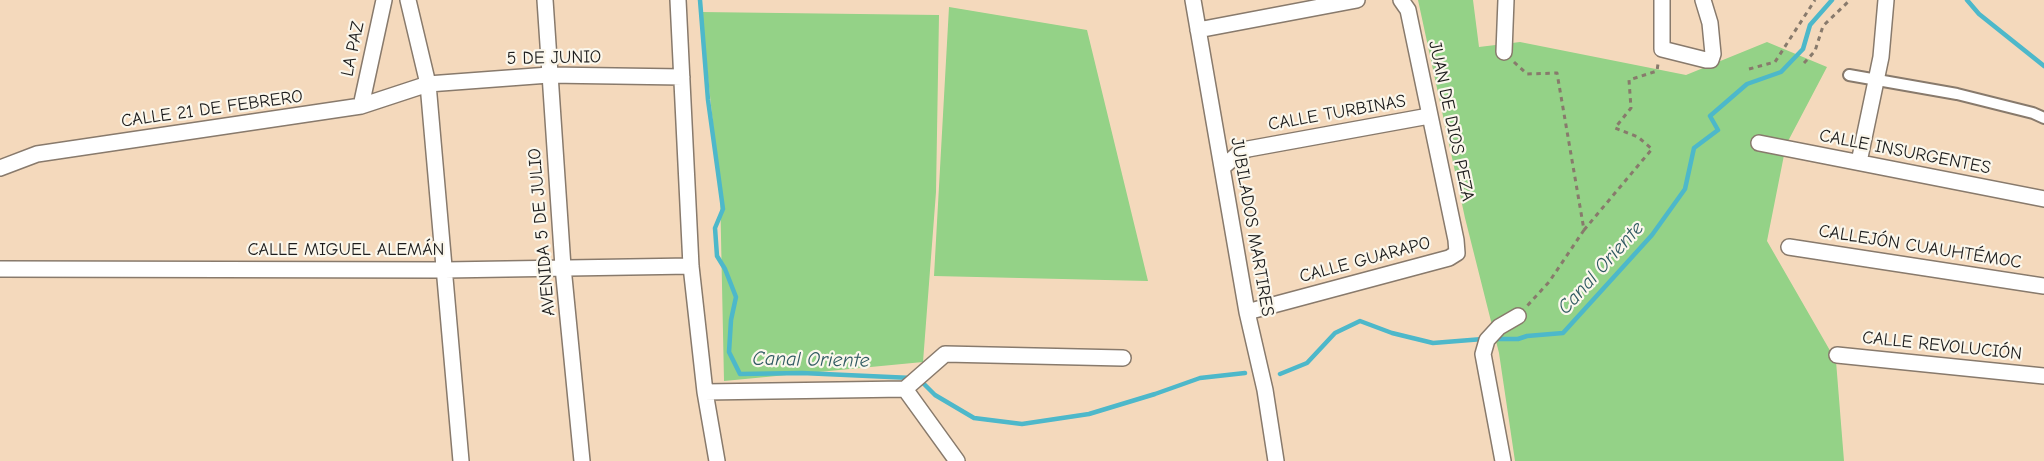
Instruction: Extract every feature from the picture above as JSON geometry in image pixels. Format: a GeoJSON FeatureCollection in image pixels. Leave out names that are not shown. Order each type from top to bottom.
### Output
{"type":"FeatureCollection","features":[{"type":"Feature","properties":{"kind":"street","name":"LA PAZ"},"geometry":{"type":"LineString","coordinates":[[361,106],[384,0]]}},
{"type":"Feature","properties":{"kind":"street"},"geometry":{"type":"LineString","coordinates":[[408,0],[428,84],[460,461]]}},
{"type":"Feature","properties":{"kind":"street","name":"AVENIDA 5 DE JULIO"},"geometry":{"type":"LineString","coordinates":[[545,0],[563,267],[582,461]]}},
{"type":"Feature","properties":{"kind":"street"},"geometry":{"type":"LineString","coordinates":[[678,0],[691,266],[705,392],[717,461]]}},
{"type":"Feature","properties":{"kind":"street","name":"JUBILADOS MARTIRES"},"geometry":{"type":"LineString","coordinates":[[1193,0],[1247,312],[1276,461]]}},
{"type":"Feature","properties":{"kind":"street"},"geometry":{"type":"LineString","coordinates":[[1198,30],[1357,0]]}},
{"type":"Feature","properties":{"kind":"street","name":"JUAN DE DIOS PEZA"},"geometry":{"type":"LineString","coordinates":[[1401,0],[1408,10],[1456,240],[1456,253]]}},
{"type":"Feature","properties":{"kind":"street"},"geometry":{"type":"LineString","coordinates":[[1504,52],[1506,0]]}},
{"type":"Feature","properties":{"kind":"street"},"geometry":{"type":"LineString","coordinates":[[1662,0],[1662,49],[1711,60],[1713,54],[1710,23],[1703,0]]}},
{"type":"Feature","properties":{"kind":"street"},"geometry":{"type":"LineString","coordinates":[[1859,162],[1881,57],[1886,0]]}},
{"type":"Feature","properties":{"kind":"street","name":"5 DE JUNIO"},"geometry":{"type":"LineString","coordinates":[[428,84],[549,75],[682,76]]}},
{"type":"Feature","properties":{"kind":"street"},"geometry":{"type":"LineString","coordinates":[[1849,75],[1957,94],[2033,113],[2044,118]]}},
{"type":"Feature","properties":{"kind":"street","name":"CALLE 21 DE FEBRERO"},"geometry":{"type":"LineString","coordinates":[[0,168],[37,154],[361,106],[428,84]]}},
{"type":"Feature","properties":{"kind":"street","name":"CALLE TURBINAS"},"geometry":{"type":"LineString","coordinates":[[1222,168],[1239,153],[1248,149],[1429,116]]}},
{"type":"Feature","properties":{"kind":"street","name":"CALLE INSURGENTES"},"geometry":{"type":"LineString","coordinates":[[1759,143],[2044,199]]}},
{"type":"Feature","properties":{"kind":"street","name":"CALLEJÓN CUAUHTÉMOC"},"geometry":{"type":"LineString","coordinates":[[1789,247],[2044,286]]}},
{"type":"Feature","properties":{"kind":"street","name":"CALLE GUARAPO"},"geometry":{"type":"LineString","coordinates":[[1247,312],[1449,258],[1456,253]]}},
{"type":"Feature","properties":{"kind":"street","name":"CALLE MIGUEL ALEMÁN"},"geometry":{"type":"LineString","coordinates":[[0,269],[445,270],[691,266]]}},
{"type":"Feature","properties":{"kind":"street"},"geometry":{"type":"LineString","coordinates":[[1503,461],[1483,354],[1487,340],[1499,327],[1518,316]]}},
{"type":"Feature","properties":{"kind":"street"},"geometry":{"type":"LineString","coordinates":[[705,392],[905,389],[945,354],[1123,358]]}},
{"type":"Feature","properties":{"kind":"street","name":"CALLE REVOLUCIÓN"},"geometry":{"type":"LineString","coordinates":[[1837,355],[2044,376]]}},
{"type":"Feature","properties":{"kind":"street"},"geometry":{"type":"LineString","coordinates":[[905,389],[957,461]]}},
{"type":"Feature","properties":{"kind":"path"},"geometry":{"type":"LineString","coordinates":[[1749,69],[1775,63],[1815,0]]}},
{"type":"Feature","properties":{"kind":"path"},"geometry":{"type":"LineString","coordinates":[[1804,63],[1815,51],[1824,26],[1850,0]]}},
{"type":"Feature","properties":{"kind":"path"},"geometry":{"type":"LineString","coordinates":[[1518,316],[1549,282],[1584,230],[1652,149],[1638,137],[1615,128],[1631,108],[1629,80],[1657,70],[1662,49]]}},
{"type":"Feature","properties":{"kind":"path"},"geometry":{"type":"LineString","coordinates":[[1504,52],[1527,74],[1557,73],[1584,230]]}},
{"type":"Feature","properties":{"kind":"green space"},"geometry":{"type":"Polygon","coordinates":[[[1418,0],[1473,0],[1479,47],[1520,42],[1686,75],[1767,42],[1827,67],[1786,145],[1767,241],[1836,361],[1844,461],[1515,461],[1499,353],[1465,218],[1418,0]]]}},
{"type":"Feature","properties":{"kind":"green space"},"geometry":{"type":"Polygon","coordinates":[[[949,7],[1087,30],[1148,281],[934,276],[949,7]]]}},
{"type":"Feature","properties":{"kind":"green space"},"geometry":{"type":"Polygon","coordinates":[[[701,12],[939,15],[936,192],[923,362],[724,381],[720,189],[701,12]]]}},
{"type":"Feature","properties":{"kind":"waterway","name":"Canal Oriente"},"geometry":{"type":"LineString","coordinates":[[700,0],[708,100],[723,209],[715,228],[717,256],[736,297],[731,320],[729,352],[740,374],[802,373],[912,378]]}},
{"type":"Feature","properties":{"kind":"waterway","name":"Canal Oriente"},"geometry":{"type":"LineString","coordinates":[[1494,339],[1518,339],[1563,333],[1652,235],[1685,189],[1694,148],[1718,130],[1710,116],[1747,84],[1781,72],[1803,49],[1810,25],[1832,0]]}},
{"type":"Feature","properties":{"kind":"waterway","name":"Canal Oriente"},"geometry":{"type":"LineString","coordinates":[[1967,0],[1979,14],[2044,66]]}},
{"type":"Feature","properties":{"kind":"waterway","name":"Canal Oriente"},"geometry":{"type":"LineString","coordinates":[[1280,374],[1307,363],[1335,333],[1360,321],[1392,333],[1433,343],[1483,339]]}},
{"type":"Feature","properties":{"kind":"waterway","name":"Canal Oriente"},"geometry":{"type":"LineString","coordinates":[[919,379],[935,395],[974,418],[1022,424],[1089,414],[1200,378],[1245,373]]}}]}
